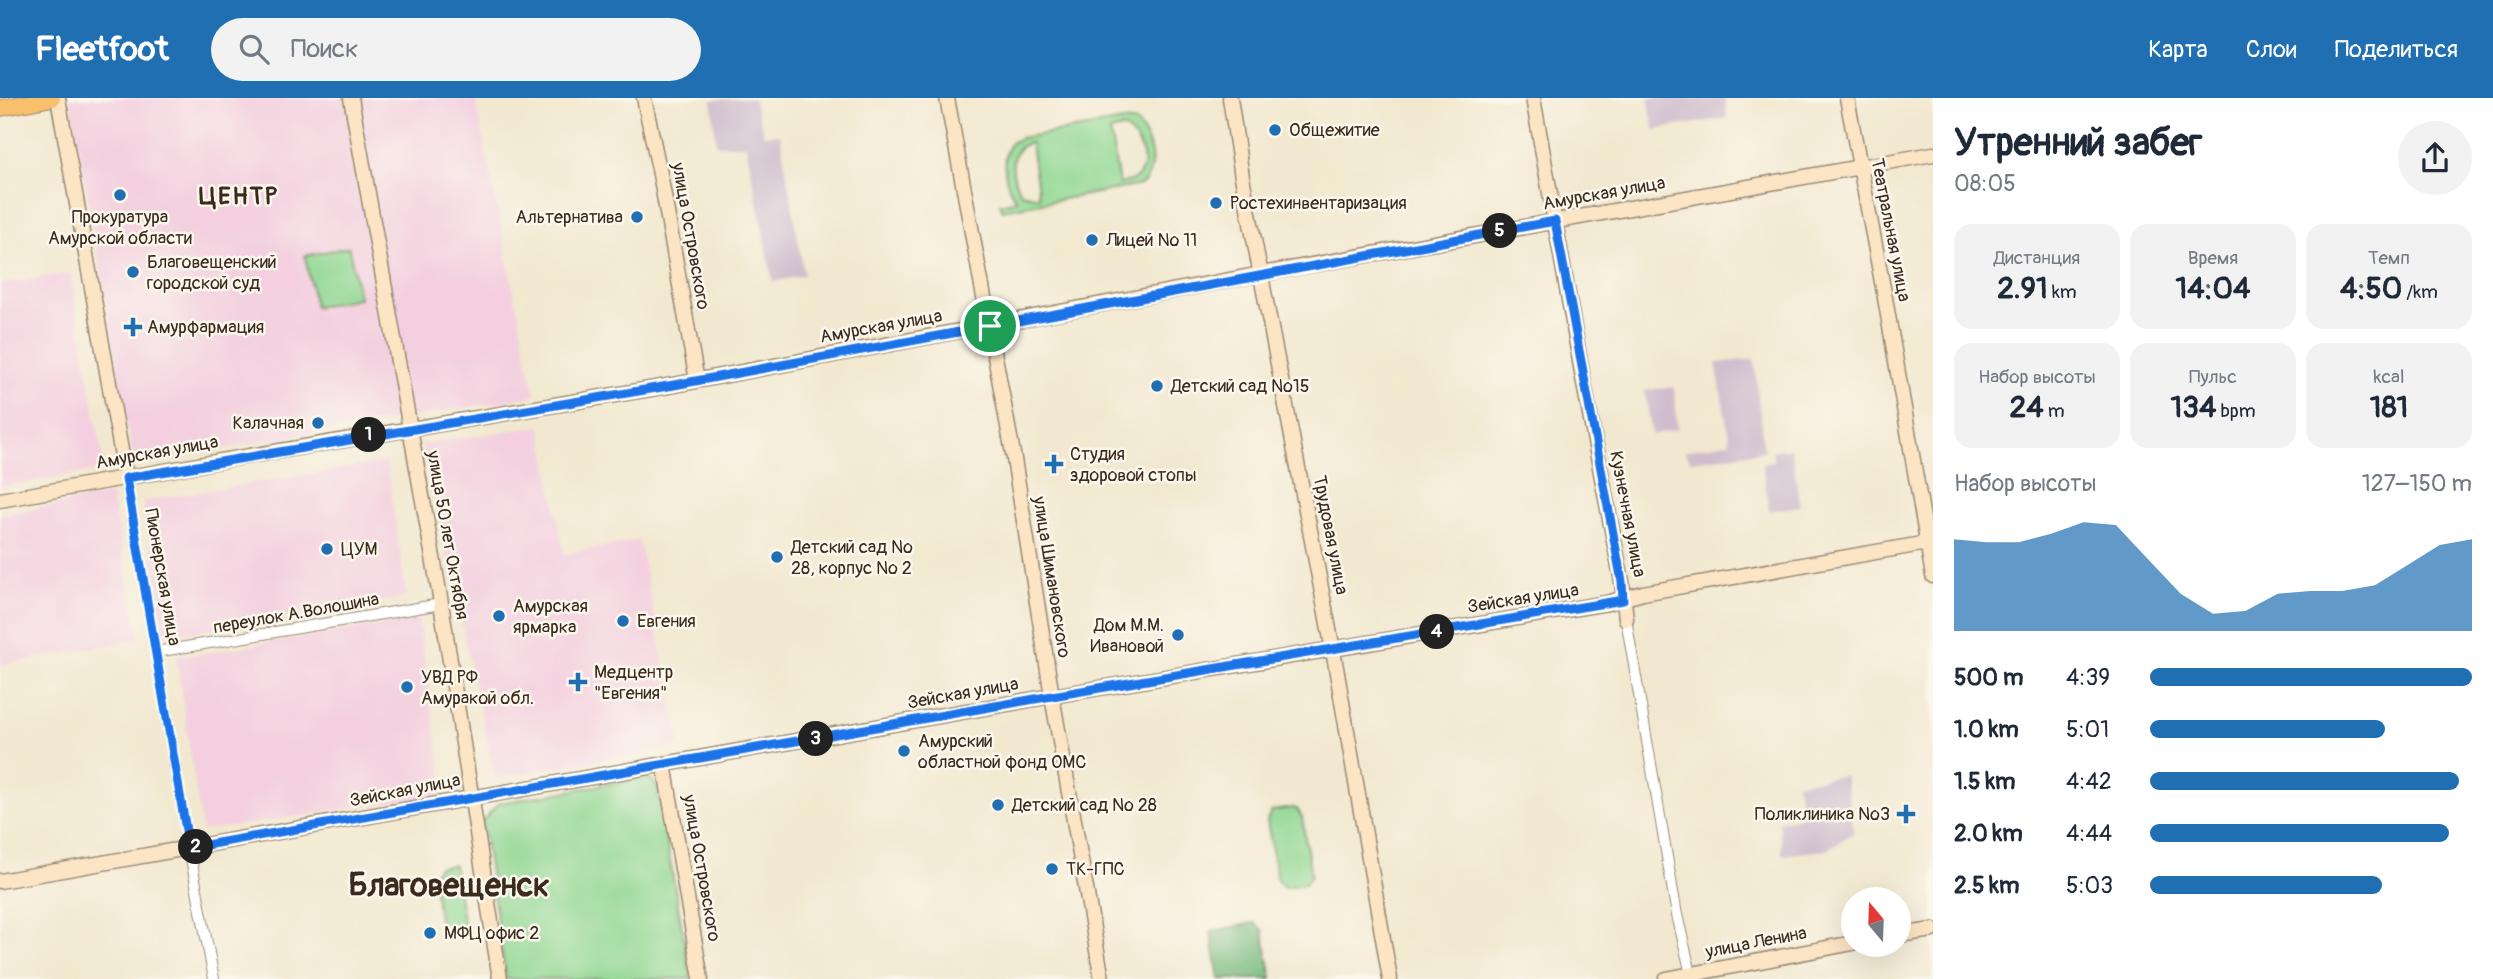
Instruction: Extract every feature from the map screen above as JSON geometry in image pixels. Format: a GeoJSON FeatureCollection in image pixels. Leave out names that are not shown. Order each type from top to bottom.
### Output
{"type":"FeatureCollection","features":[{"type":"Feature","properties":{"kind":"main road"},"geometry":{"type":"LineString","coordinates":[[0,108],[52,98]]}},
{"type":"Feature","properties":{"kind":"street","name":"Пионерская улица"},"geometry":{"type":"LineString","coordinates":[[58,98],[214,979]]}},
{"type":"Feature","properties":{"kind":"street","name":"улица 50 лет Октября"},"geometry":{"type":"LineString","coordinates":[[351,98],[441,604],[500,979]]}},
{"type":"Feature","properties":{"kind":"street","name":"улица Островского"},"geometry":{"type":"LineString","coordinates":[[644,98],[662,179],[697,381]]}},
{"type":"Feature","properties":{"kind":"street","name":"улица Шимановского"},"geometry":{"type":"LineString","coordinates":[[947,98],[1014,459],[1102,979]]}},
{"type":"Feature","properties":{"kind":"street","name":"Трудовая улица"},"geometry":{"type":"LineString","coordinates":[[1230,98],[1333,650],[1390,979]]}},
{"type":"Feature","properties":{"kind":"street","name":"Кузнечная улица"},"geometry":{"type":"LineString","coordinates":[[1534,98],[1622,582],[1677,915],[1692,977]]}},
{"type":"Feature","properties":{"kind":"street","name":"Театральная улица"},"geometry":{"type":"LineString","coordinates":[[1847,98],[1930,542],[1933,576]]}},
{"type":"Feature","properties":{"kind":"street","name":"Амурская улица"},"geometry":{"type":"LineString","coordinates":[[0,500],[697,381],[1261,274],[1933,154]]}},
{"type":"Feature","properties":{"kind":"street","name":"Зейская улица"},"geometry":{"type":"LineString","coordinates":[[0,881],[1052,696],[1623,600],[1643,593],[1930,542]]}},
{"type":"Feature","properties":{"kind":"street","name":"переулок А.Волошина"},"geometry":{"type":"LineString","coordinates":[[156,652],[441,604]]}},
{"type":"Feature","properties":{"kind":"street","name":"улица Островского"},"geometry":{"type":"LineString","coordinates":[[664,764],[701,979]]}},
{"type":"Feature","properties":{"kind":"street"},"geometry":{"type":"LineString","coordinates":[[1911,933],[1933,929]]}},
{"type":"Feature","properties":{"kind":"street","name":"улица Ленина"},"geometry":{"type":"LineString","coordinates":[[1666,979],[1692,977],[1841,946]]}},
{"type":"Feature","properties":{"kind":"shaded area"},"geometry":{"type":"Polygon","coordinates":[[[70,98],[475,98],[535,396],[134,464],[70,98]]]}},
{"type":"Feature","properties":{"kind":"shaded area"},"geometry":{"type":"Polygon","coordinates":[[[753,98],[764,135],[780,134],[804,275],[773,282],[746,145],[716,145],[712,100],[753,98]]]}},
{"type":"Feature","properties":{"kind":"shaded area"},"geometry":{"type":"Polygon","coordinates":[[[1648,98],[1725,98],[1727,118],[1654,130],[1648,98]]]}},
{"type":"Feature","properties":{"kind":"shaded area"},"geometry":{"type":"Polygon","coordinates":[[[70,273],[105,469],[0,487],[0,284],[70,273]]]}},
{"type":"Feature","properties":{"kind":"shaded area"},"geometry":{"type":"Polygon","coordinates":[[[1754,359],[1764,451],[1691,461],[1684,451],[1730,442],[1716,363],[1754,359]]]}},
{"type":"Feature","properties":{"kind":"shaded area"},"geometry":{"type":"Polygon","coordinates":[[[1674,387],[1678,429],[1652,435],[1645,390],[1674,387]]]}},
{"type":"Feature","properties":{"kind":"shaded area"},"geometry":{"type":"Polygon","coordinates":[[[541,426],[564,554],[639,540],[680,746],[495,778],[422,444],[541,426]]]}},
{"type":"Feature","properties":{"kind":"shaded area"},"geometry":{"type":"Polygon","coordinates":[[[1791,448],[1800,506],[1769,511],[1762,463],[1774,461],[1772,451],[1791,448]]]}},
{"type":"Feature","properties":{"kind":"shaded area"},"geometry":{"type":"Polygon","coordinates":[[[386,462],[407,597],[164,636],[143,501],[386,462]]]}},
{"type":"Feature","properties":{"kind":"shaded area"},"geometry":{"type":"Polygon","coordinates":[[[111,494],[139,639],[0,665],[0,515],[111,494]]]}},
{"type":"Feature","properties":{"kind":"shaded area"},"geometry":{"type":"Polygon","coordinates":[[[418,619],[445,794],[202,831],[176,657],[418,619]]]}},
{"type":"Feature","properties":{"kind":"shaded area"},"geometry":{"type":"Polygon","coordinates":[[[1845,775],[1854,832],[1826,850],[1782,855],[1779,822],[1803,816],[1797,783],[1845,775]]]}},
{"type":"Feature","properties":{"kind":"green space"},"geometry":{"type":"Polygon","coordinates":[[[1124,121],[1137,123],[1149,146],[1150,171],[1141,185],[1002,210],[1000,204],[1017,200],[1007,181],[1004,165],[1010,144],[1020,138],[1124,121]],[[1122,128],[1110,131],[1119,184],[1137,177],[1144,162],[1141,148],[1133,136],[1122,128]],[[1031,144],[1017,151],[1013,171],[1021,193],[1039,197],[1031,144]]]}},
{"type":"Feature","properties":{"kind":"green space"},"geometry":{"type":"Polygon","coordinates":[[[349,247],[359,298],[315,307],[305,256],[349,247]]]}},
{"type":"Feature","properties":{"kind":"green space"},"geometry":{"type":"Polygon","coordinates":[[[643,778],[652,780],[657,788],[691,979],[506,979],[482,821],[499,803],[643,778]]]}},
{"type":"Feature","properties":{"kind":"green space"},"geometry":{"type":"Polygon","coordinates":[[[1297,809],[1302,817],[1311,876],[1305,884],[1284,887],[1277,879],[1267,820],[1272,811],[1297,809]]]}},
{"type":"Feature","properties":{"kind":"green space"},"geometry":{"type":"Polygon","coordinates":[[[454,865],[464,926],[441,929],[432,875],[439,867],[454,865]]]}},
{"type":"Feature","properties":{"kind":"green space"},"geometry":{"type":"Polygon","coordinates":[[[1254,923],[1263,930],[1272,979],[1219,979],[1211,931],[1254,923]]]}},
{"type":"Feature","properties":{"kind":"place","name":"Общежитие"},"geometry":{"type":"Point","coordinates":[1275,130]}},
{"type":"Feature","properties":{"kind":"place","name":"Прокуратура Амурской области"},"geometry":{"type":"Point","coordinates":[120,195]}},
{"type":"Feature","properties":{"kind":"place","name":"Ростехинвентаризация"},"geometry":{"type":"Point","coordinates":[1216,203]}},
{"type":"Feature","properties":{"kind":"place","name":"Альтернатива"},"geometry":{"type":"Point","coordinates":[637,217]}},
{"type":"Feature","properties":{"kind":"place","name":"Лицей № 11"},"geometry":{"type":"Point","coordinates":[1092,240]}},
{"type":"Feature","properties":{"kind":"place","name":"Благовещенский городской суд"},"geometry":{"type":"Point","coordinates":[133,272]}},
{"type":"Feature","properties":{"kind":"place","name":"Амурфармация"},"geometry":{"type":"Point","coordinates":[133,327]}},
{"type":"Feature","properties":{"kind":"place","name":"Детский сад №15"},"geometry":{"type":"Point","coordinates":[1157,386]}},
{"type":"Feature","properties":{"kind":"place","name":"Калачная"},"geometry":{"type":"Point","coordinates":[318,423]}},
{"type":"Feature","properties":{"kind":"place","name":"Студия здоровой стопы"},"geometry":{"type":"Point","coordinates":[1054,464]}},
{"type":"Feature","properties":{"kind":"place","name":"ЦУМ"},"geometry":{"type":"Point","coordinates":[327,549]}},
{"type":"Feature","properties":{"kind":"place","name":"Детский сад № 28, корпус № 2"},"geometry":{"type":"Point","coordinates":[777,557]}},
{"type":"Feature","properties":{"kind":"place","name":"Амурская ярмарка"},"geometry":{"type":"Point","coordinates":[499,616]}},
{"type":"Feature","properties":{"kind":"place","name":"Евгения"},"geometry":{"type":"Point","coordinates":[623,621]}},
{"type":"Feature","properties":{"kind":"place","name":"Дом М.М. Ивановой"},"geometry":{"type":"Point","coordinates":[1178,635]}},
{"type":"Feature","properties":{"kind":"place","name":"Медцентр \"Евгения\""},"geometry":{"type":"Point","coordinates":[578,682]}},
{"type":"Feature","properties":{"kind":"place","name":"УВД РФ Амуракой обл."},"geometry":{"type":"Point","coordinates":[407,687]}},
{"type":"Feature","properties":{"kind":"place","name":"Амурский областной фонд ОМС"},"geometry":{"type":"Point","coordinates":[904,751]}},
{"type":"Feature","properties":{"kind":"place","name":"Детский сад № 28"},"geometry":{"type":"Point","coordinates":[998,805]}},
{"type":"Feature","properties":{"kind":"place","name":"Поликлиника №3"},"geometry":{"type":"Point","coordinates":[1906,814]}},
{"type":"Feature","properties":{"kind":"place","name":"ТК-ГПС"},"geometry":{"type":"Point","coordinates":[1052,869]}},
{"type":"Feature","properties":{"kind":"place","name":"МФЦ офис 2"},"geometry":{"type":"Point","coordinates":[430,933]}},
{"type":"Feature","properties":{"kind":"district","name":"ЦЕНТР"},"geometry":{"type":"Point","coordinates":[239,196]}},
{"type":"Feature","properties":{"kind":"district","name":"Благовещенск"},"geometry":{"type":"Point","coordinates":[449,885]}},
{"type":"Feature","properties":{"kind":"route"},"geometry":{"type":"LineString","coordinates":[[1555,221],[1622,582],[1623,600],[1052,696],[189,848],[126,478],[674,385],[990,326],[1555,221]]}}]}
